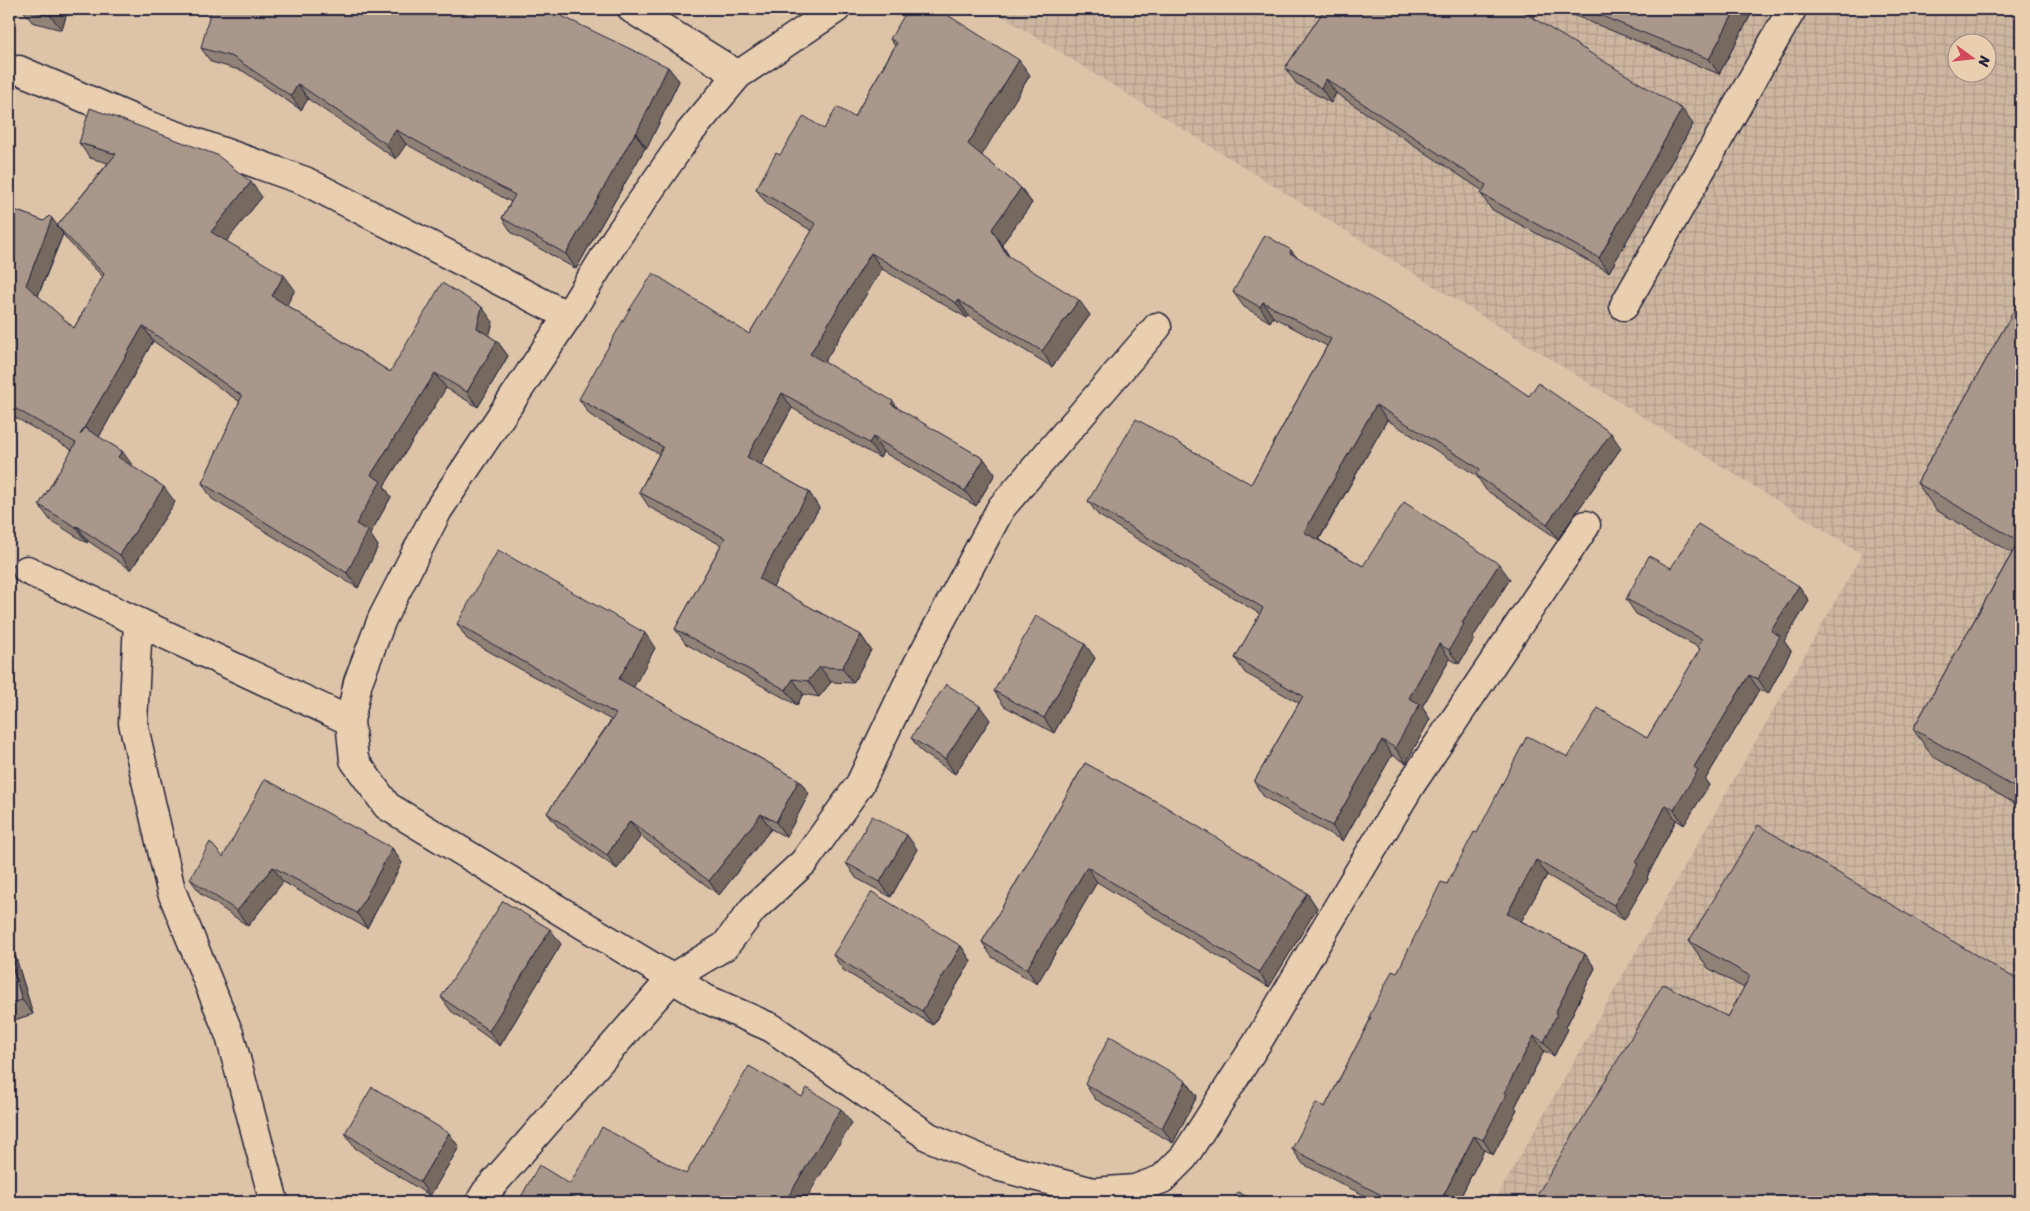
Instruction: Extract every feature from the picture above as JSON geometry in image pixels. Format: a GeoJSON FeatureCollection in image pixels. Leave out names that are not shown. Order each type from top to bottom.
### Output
{"type":"FeatureCollection","features":[{"type":"Feature","properties":{"kind":"street"},"geometry":{"type":"LineString","coordinates":[[632,9],[738,75]]}},
{"type":"Feature","properties":{"kind":"street"},"geometry":{"type":"LineString","coordinates":[[836,9],[738,75],[690,132],[617,237],[568,316],[438,510],[382,619],[358,682],[350,722],[354,760],[387,806],[673,977],[706,999],[772,1028],[929,1137],[1000,1167],[1093,1192],[1136,1189],[1162,1179],[1184,1157],[1257,1043],[1410,786],[1586,525]]}},
{"type":"Feature","properties":{"kind":"street"},"geometry":{"type":"LineString","coordinates":[[1624,306],[1792,9]]}},
{"type":"Feature","properties":{"kind":"street"},"geometry":{"type":"LineString","coordinates":[[19,70],[147,125],[305,181],[568,316]]}},
{"type":"Feature","properties":{"kind":"street"},"geometry":{"type":"LineString","coordinates":[[480,1202],[486,1192],[673,977],[725,946],[753,909],[804,862],[860,784],[914,671],[1001,508],[1157,327]]}},
{"type":"Feature","properties":{"kind":"street"},"geometry":{"type":"LineString","coordinates":[[27,570],[350,722]]}},
{"type":"Feature","properties":{"kind":"street"},"geometry":{"type":"LineString","coordinates":[[138,622],[134,723],[171,890],[230,1036],[274,1202]]}},
{"type":"Feature","properties":{"kind":"shaded area"},"geometry":{"type":"Polygon","coordinates":[[[991,9],[2021,9],[2021,1202],[1494,1202],[1862,554],[991,9]]]}},
{"type":"Feature","properties":{"kind":"building"},"geometry":{"type":"Polygon","coordinates":[[[26,9],[53,9],[51,16],[26,9]]]}},
{"type":"Feature","properties":{"kind":"building"},"geometry":{"type":"Polygon","coordinates":[[[211,9],[547,9],[668,67],[636,134],[566,254],[502,218],[515,195],[396,130],[386,144],[298,84],[291,96],[233,57],[201,48],[211,9]]]}},
{"type":"Feature","properties":{"kind":"building"},"geometry":{"type":"Polygon","coordinates":[[[908,9],[938,9],[1019,60],[968,144],[1021,188],[992,229],[1007,255],[1079,300],[1042,351],[958,300],[956,303],[871,253],[810,354],[893,401],[891,404],[984,459],[965,491],[873,437],[869,443],[782,393],[747,457],[809,492],[759,579],[861,635],[842,668],[820,667],[808,681],[793,679],[786,690],[675,629],[725,538],[639,492],[663,447],[579,399],[626,315],[653,273],[749,334],[816,224],[756,189],[776,153],[780,155],[804,116],[824,129],[837,107],[854,117],[897,43],[890,39],[908,9]]]}},
{"type":"Feature","properties":{"kind":"building"},"geometry":{"type":"Polygon","coordinates":[[[1325,9],[1520,9],[1682,109],[1599,258],[1481,194],[1486,185],[1326,79],[1321,88],[1285,68],[1325,9]]]}},
{"type":"Feature","properties":{"kind":"building"},"geometry":{"type":"Polygon","coordinates":[[[1584,9],[1736,9],[1709,59],[1584,9]]]}},
{"type":"Feature","properties":{"kind":"building"},"geometry":{"type":"Polygon","coordinates":[[[90,108],[217,155],[251,182],[211,232],[284,275],[272,296],[390,372],[442,283],[482,307],[477,328],[497,341],[467,392],[435,373],[371,475],[381,481],[356,524],[368,531],[347,573],[202,483],[242,396],[143,326],[80,435],[85,428],[122,451],[118,457],[164,487],[120,555],[77,526],[39,505],[76,443],[9,405],[9,208],[44,221],[49,216],[52,218],[26,285],[74,328],[104,274],[57,226],[116,154],[79,143],[90,108]]]}},
{"type":"Feature","properties":{"kind":"building"},"geometry":{"type":"Polygon","coordinates":[[[1265,235],[1291,250],[1290,253],[1379,302],[1468,355],[1529,396],[1538,383],[1611,433],[1547,524],[1476,475],[1480,469],[1376,405],[1304,532],[1363,566],[1404,502],[1499,564],[1462,623],[1464,624],[1449,650],[1439,644],[1409,698],[1420,704],[1395,748],[1382,740],[1332,826],[1254,782],[1303,696],[1235,658],[1263,608],[1088,501],[1136,419],[1251,484],[1331,339],[1263,302],[1260,307],[1233,292],[1265,235]]]}},
{"type":"Feature","properties":{"kind":"building"},"geometry":{"type":"Polygon","coordinates":[[[2021,298],[2021,791],[1913,729],[2019,541],[1917,483],[2021,298]]]}},
{"type":"Feature","properties":{"kind":"building"},"geometry":{"type":"Polygon","coordinates":[[[1698,524],[1799,586],[1771,631],[1780,636],[1758,679],[1749,675],[1694,767],[1698,770],[1674,810],[1666,805],[1636,863],[1638,864],[1614,905],[1536,860],[1507,914],[1585,954],[1555,1013],[1557,1014],[1544,1042],[1534,1036],[1504,1093],[1507,1094],[1483,1140],[1474,1136],[1440,1202],[1395,1202],[1292,1149],[1316,1103],[1325,1107],[1371,1018],[1369,1017],[1392,971],[1397,973],[1441,882],[1447,884],[1474,832],[1477,833],[1527,736],[1568,757],[1598,708],[1647,738],[1700,649],[1698,647],[1702,639],[1626,599],[1649,556],[1671,568],[1698,524]]]}},
{"type":"Feature","properties":{"kind":"building"},"geometry":{"type":"Polygon","coordinates":[[[498,550],[645,633],[619,679],[799,780],[776,822],[761,814],[709,881],[630,821],[607,855],[547,813],[616,714],[457,624],[498,550]]]}},
{"type":"Feature","properties":{"kind":"building"},"geometry":{"type":"Polygon","coordinates":[[[1036,616],[1085,644],[1044,718],[994,691],[1036,616]]]}},
{"type":"Feature","properties":{"kind":"building"},"geometry":{"type":"Polygon","coordinates":[[[946,684],[980,706],[945,759],[911,738],[946,684]]]}},
{"type":"Feature","properties":{"kind":"building"},"geometry":{"type":"Polygon","coordinates":[[[1085,763],[1161,804],[1307,893],[1259,972],[1087,867],[1027,969],[982,942],[1085,763]]]}},
{"type":"Feature","properties":{"kind":"building"},"geometry":{"type":"Polygon","coordinates":[[[265,779],[392,848],[357,913],[273,867],[237,911],[190,879],[210,842],[223,857],[265,779]]]}},
{"type":"Feature","properties":{"kind":"building"},"geometry":{"type":"Polygon","coordinates":[[[872,816],[907,835],[880,882],[846,863],[872,816]]]}},
{"type":"Feature","properties":{"kind":"building"},"geometry":{"type":"Polygon","coordinates":[[[1758,825],[2021,982],[2021,1202],[1533,1202],[1663,984],[1728,1017],[1750,976],[1689,941],[1758,825]]]}},
{"type":"Feature","properties":{"kind":"building"},"geometry":{"type":"Polygon","coordinates":[[[872,892],[961,946],[922,1011],[833,955],[872,892]]]}},
{"type":"Feature","properties":{"kind":"building"},"geometry":{"type":"Polygon","coordinates":[[[503,901],[550,929],[489,1031],[441,997],[503,901]]]}},
{"type":"Feature","properties":{"kind":"building"},"geometry":{"type":"Polygon","coordinates":[[[9,955],[22,1000],[9,1004],[9,955]]]}},
{"type":"Feature","properties":{"kind":"building"},"geometry":{"type":"Polygon","coordinates":[[[1110,1036],[1186,1081],[1162,1128],[1085,1084],[1110,1036]]]}},
{"type":"Feature","properties":{"kind":"building"},"geometry":{"type":"Polygon","coordinates":[[[749,1066],[802,1097],[807,1088],[841,1109],[785,1202],[518,1202],[539,1165],[570,1184],[602,1127],[686,1174],[749,1066]]]}},
{"type":"Feature","properties":{"kind":"building"},"geometry":{"type":"Polygon","coordinates":[[[372,1087],[449,1133],[420,1182],[345,1133],[372,1087]]]}},
{"type":"Feature","properties":{"kind":"building"},"geometry":{"type":"Polygon","coordinates":[[[1238,1192],[1257,1202],[1233,1202],[1238,1192]]]}}]}
